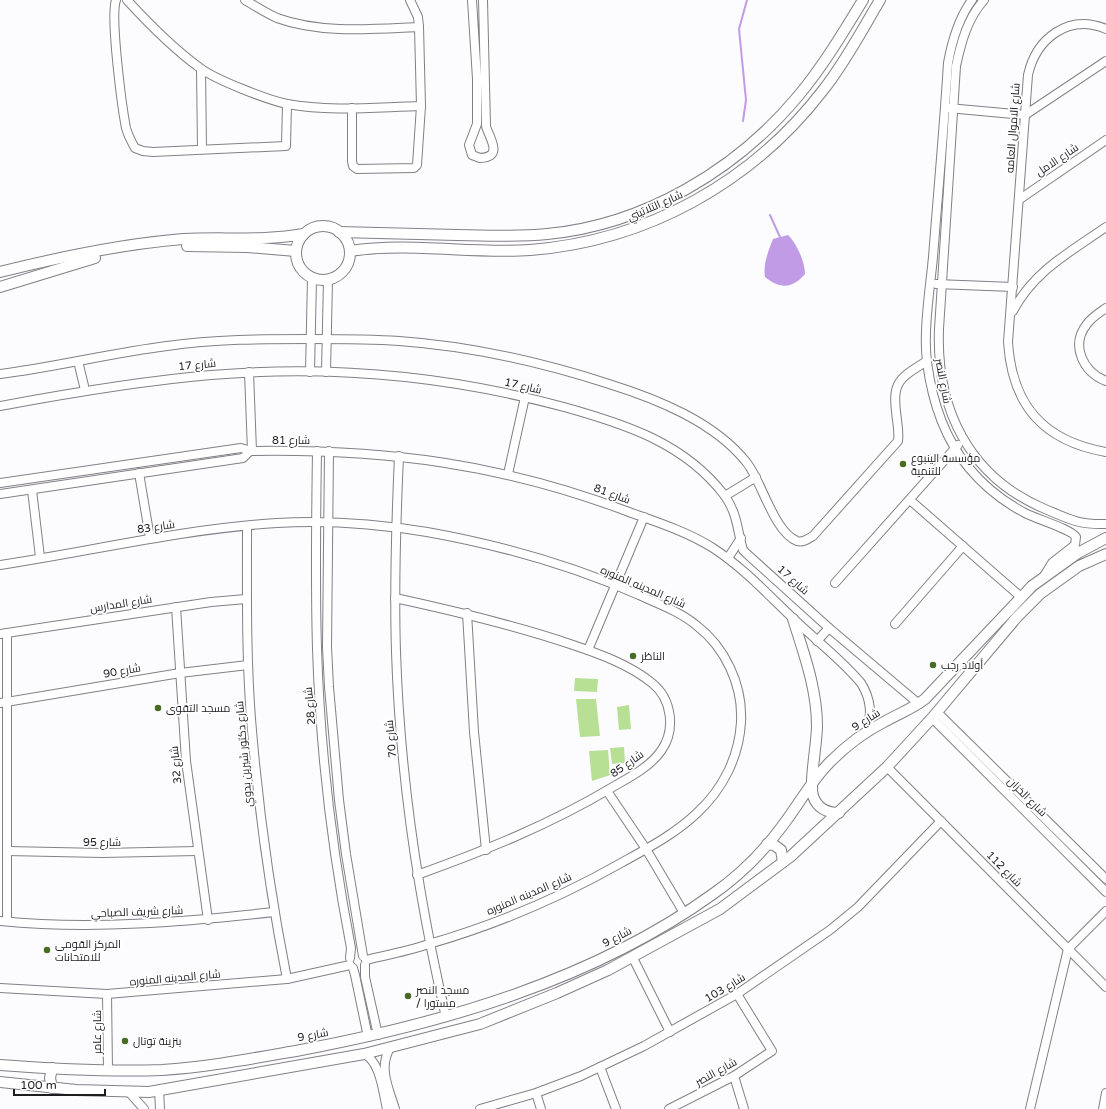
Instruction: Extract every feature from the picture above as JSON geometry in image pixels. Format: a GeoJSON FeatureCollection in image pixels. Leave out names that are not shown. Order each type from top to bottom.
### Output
{"type":"FeatureCollection","features":[{"type":"Feature","properties":{"kind":"main road","name":"شارع التلاتيني"},"geometry":{"type":"LineString","coordinates":[[339,232],[511,236],[549,234],[604,224],[658,204],[710,175],[742,151],[772,125],[815,75],[863,0]]}},
{"type":"Feature","properties":{"kind":"main road","name":"شارع التلاتيني"},"geometry":{"type":"LineString","coordinates":[[350,251],[375,248],[510,251],[549,248],[607,237],[663,218],[736,176],[784,135],[829,83],[880,0]]}},
{"type":"Feature","properties":{"kind":"main road"},"geometry":{"type":"LineString","coordinates":[[321,227],[331,228],[339,232],[347,240],[350,251],[349,261],[344,270],[337,276],[328,280],[312,278],[300,267],[296,251],[298,242],[304,234],[312,229],[321,227]]}},
{"type":"Feature","properties":{"kind":"main road"},"geometry":{"type":"LineString","coordinates":[[0,272],[50,259],[140,244],[198,239],[272,238],[304,234]]}},
{"type":"Feature","properties":{"kind":"main road"},"geometry":{"type":"LineString","coordinates":[[0,287],[92,258],[143,250],[177,246],[223,246],[296,251]]}},
{"type":"Feature","properties":{"kind":"main road","name":"شارع 9"},"geometry":{"type":"LineString","coordinates":[[0,1065],[108,1070],[192,1068],[229,1063],[373,1036],[446,1016],[517,994],[586,966],[626,946],[684,913],[726,885],[767,844],[784,824],[812,781],[839,753],[868,732],[919,704],[1021,597],[1044,576],[1078,553],[1106,538]]}},
{"type":"Feature","properties":{"kind":"main road"},"geometry":{"type":"LineString","coordinates":[[0,1082],[52,1088],[129,1092],[162,1090],[364,1054],[480,1024],[570,988],[633,958],[720,908],[784,862],[839,813],[887,767],[935,715],[1017,617],[1040,594],[1073,570],[1106,554]]}},
{"type":"Feature","properties":{"kind":"main road"},"geometry":{"type":"LineString","coordinates":[[793,619],[809,669],[816,703],[817,737],[812,793],[817,804],[827,811],[839,813]]}},
{"type":"Feature","properties":{"kind":"main road"},"geometry":{"type":"LineString","coordinates":[[767,844],[779,848],[784,862]]}},
{"type":"Feature","properties":{"kind":"main road"},"geometry":{"type":"LineString","coordinates":[[22,1085],[25,1076],[25,1067]]}},
{"type":"Feature","properties":{"kind":"main road"},"geometry":{"type":"LineString","coordinates":[[52,1068],[50,1078],[52,1088]]}},
{"type":"Feature","properties":{"kind":"main road"},"geometry":{"type":"LineString","coordinates":[[192,1068],[188,1075],[189,1080],[193,1084]]}},
{"type":"Feature","properties":{"kind":"main road"},"geometry":{"type":"LineString","coordinates":[[162,1090],[168,1077],[164,1069]]}},
{"type":"Feature","properties":{"kind":"street"},"geometry":{"type":"LineString","coordinates":[[116,0],[114,8],[115,36],[126,129],[135,148],[153,152],[286,146],[287,104]]}},
{"type":"Feature","properties":{"kind":"street"},"geometry":{"type":"LineString","coordinates":[[127,0],[201,69],[240,88],[287,104],[352,108],[421,106]]}},
{"type":"Feature","properties":{"kind":"street"},"geometry":{"type":"LineString","coordinates":[[244,0],[277,18],[306,26],[381,28],[419,27]]}},
{"type":"Feature","properties":{"kind":"street"},"geometry":{"type":"LineString","coordinates":[[352,108],[353,166],[357,169],[414,168],[417,165],[421,106],[419,27],[418,18],[410,0]]}},
{"type":"Feature","properties":{"kind":"street"},"geometry":{"type":"LineString","coordinates":[[472,0],[476,65],[477,124],[469,145],[472,155],[480,158],[489,156],[493,151],[494,144],[486,126],[483,0]]}},
{"type":"Feature","properties":{"kind":"street"},"geometry":{"type":"LineString","coordinates":[[949,108],[948,63],[952,44],[958,24],[972,0]]}},
{"type":"Feature","properties":{"kind":"street"},"geometry":{"type":"LineString","coordinates":[[949,108],[961,44],[969,23],[984,0]]}},
{"type":"Feature","properties":{"kind":"street","name":"شارع الاموال العامه"},"geometry":{"type":"LineString","coordinates":[[1106,29],[1087,24],[1059,30],[1047,38],[1038,49],[1031,62],[1028,76],[1008,342],[1010,366],[1017,388],[1028,409],[1044,426],[1065,440],[1088,449],[1106,452]]}},
{"type":"Feature","properties":{"kind":"street"},"geometry":{"type":"LineString","coordinates":[[949,108],[1025,115],[1106,61]]}},
{"type":"Feature","properties":{"kind":"street"},"geometry":{"type":"LineString","coordinates":[[201,69],[202,149]]}},
{"type":"Feature","properties":{"kind":"street","name":"شارع النصر"},"geometry":{"type":"LineString","coordinates":[[949,108],[938,348],[939,368],[947,405],[963,440],[990,474],[1008,489],[1034,504],[1074,521],[1087,524],[1106,524]]}},
{"type":"Feature","properties":{"kind":"street","name":"شارع النصر"},"geometry":{"type":"LineString","coordinates":[[949,108],[930,285],[927,361],[936,408],[944,430],[956,449],[974,473],[1001,498],[1036,519],[1070,531]]}},
{"type":"Feature","properties":{"kind":"street","name":"شارع الامل"},"geometry":{"type":"LineString","coordinates":[[1020,198],[1106,140]]}},
{"type":"Feature","properties":{"kind":"street"},"geometry":{"type":"LineString","coordinates":[[1011,314],[1021,297],[1042,272],[1106,227]]}},
{"type":"Feature","properties":{"kind":"street"},"geometry":{"type":"LineString","coordinates":[[310,372],[312,278]]}},
{"type":"Feature","properties":{"kind":"street"},"geometry":{"type":"LineString","coordinates":[[326,372],[328,280]]}},
{"type":"Feature","properties":{"kind":"street"},"geometry":{"type":"LineString","coordinates":[[930,285],[942,284],[1013,287]]}},
{"type":"Feature","properties":{"kind":"street"},"geometry":{"type":"LineString","coordinates":[[1106,308],[1086,324],[1079,341],[1081,359],[1086,367],[1092,373],[1106,381]]}},
{"type":"Feature","properties":{"kind":"street"},"geometry":{"type":"LineString","coordinates":[[0,374],[134,350],[203,342],[272,338],[400,341],[445,346],[511,357],[584,375],[654,400],[698,422],[737,451],[749,465],[781,526],[797,541],[802,541],[813,536],[898,441],[899,434],[894,402],[896,385],[908,372],[927,361]]}},
{"type":"Feature","properties":{"kind":"street"},"geometry":{"type":"LineString","coordinates":[[78,361],[85,390]]}},
{"type":"Feature","properties":{"kind":"street"},"geometry":{"type":"LineString","coordinates":[[248,372],[251,451]]}},
{"type":"Feature","properties":{"kind":"street","name":"شارع 17"},"geometry":{"type":"LineString","coordinates":[[0,406],[85,390],[178,378],[248,372],[326,372],[404,377],[445,382],[525,397],[602,418],[647,434],[665,443],[698,467],[725,496],[736,516],[743,550],[829,628],[919,704]]}},
{"type":"Feature","properties":{"kind":"street"},"geometry":{"type":"LineString","coordinates":[[508,474],[525,397]]}},
{"type":"Feature","properties":{"kind":"street"},"geometry":{"type":"LineString","coordinates":[[835,583],[963,440]]}},
{"type":"Feature","properties":{"kind":"street","name":"شارع 81"},"geometry":{"type":"LineString","coordinates":[[0,483],[244,448],[251,451],[329,451],[399,456],[454,463],[508,474],[554,486],[644,517],[699,540],[728,558],[857,678],[865,689],[870,706],[868,732]]}},
{"type":"Feature","properties":{"kind":"street","name":"شارع 81"},"geometry":{"type":"LineString","coordinates":[[0,494],[242,458],[251,451]]}},
{"type":"Feature","properties":{"kind":"street","name":"شارع 28"},"geometry":{"type":"LineString","coordinates":[[317,451],[317,648],[329,802],[351,964],[373,1036]]}},
{"type":"Feature","properties":{"kind":"street","name":"شارع 28"},"geometry":{"type":"LineString","coordinates":[[329,451],[327,523],[327,647],[339,800],[355,915],[365,960],[365,977],[373,1036]]}},
{"type":"Feature","properties":{"kind":"street","name":"شارع 70"},"geometry":{"type":"LineString","coordinates":[[399,456],[395,598],[399,710],[417,875],[429,945],[446,1016]]}},
{"type":"Feature","properties":{"kind":"street"},"geometry":{"type":"LineString","coordinates":[[90,470],[92,481]]}},
{"type":"Feature","properties":{"kind":"street"},"geometry":{"type":"LineString","coordinates":[[138,473],[150,538]]}},
{"type":"Feature","properties":{"kind":"street"},"geometry":{"type":"LineString","coordinates":[[725,496],[756,477]]}},
{"type":"Feature","properties":{"kind":"street"},"geometry":{"type":"LineString","coordinates":[[1001,498],[1008,489]]}},
{"type":"Feature","properties":{"kind":"street"},"geometry":{"type":"LineString","coordinates":[[32,490],[40,557]]}},
{"type":"Feature","properties":{"kind":"street"},"geometry":{"type":"LineString","coordinates":[[910,500],[1021,597]]}},
{"type":"Feature","properties":{"kind":"street"},"geometry":{"type":"LineString","coordinates":[[588,650],[644,517]]}},
{"type":"Feature","properties":{"kind":"street"},"geometry":{"type":"LineString","coordinates":[[1044,576],[1052,563],[1075,545],[1076,537],[1070,531],[1074,521]]}},
{"type":"Feature","properties":{"kind":"street","name":"شارع 83"},"geometry":{"type":"LineString","coordinates":[[0,565],[150,538],[247,526],[282,523],[316,523]]}},
{"type":"Feature","properties":{"kind":"street","name":"شارع المدينه المنوره"},"geometry":{"type":"LineString","coordinates":[[316,523],[396,529],[452,537],[508,549],[615,585],[671,609],[697,625],[718,647],[733,673],[739,694],[742,716],[740,738],[734,760],[724,779],[712,796],[696,813],[671,834],[605,872],[550,899],[492,923],[429,945],[365,960]]}},
{"type":"Feature","properties":{"kind":"street","name":"شارع دكتور شيرين بدوي"},"geometry":{"type":"LineString","coordinates":[[247,526],[246,599],[251,719],[260,809],[274,912],[287,979]]}},
{"type":"Feature","properties":{"kind":"street"},"geometry":{"type":"LineString","coordinates":[[728,558],[741,538]]}},
{"type":"Feature","properties":{"kind":"street"},"geometry":{"type":"LineString","coordinates":[[895,624],[963,546]]}},
{"type":"Feature","properties":{"kind":"street","name":"شارع 85"},"geometry":{"type":"LineString","coordinates":[[395,598],[467,613],[535,632],[588,650],[627,668],[652,683],[663,695],[669,710],[669,731],[661,751],[646,766],[607,790],[547,823],[486,850],[417,875]]}},
{"type":"Feature","properties":{"kind":"street","name":"شارع المدارس"},"geometry":{"type":"LineString","coordinates":[[4,634],[176,607],[246,599]]}},
{"type":"Feature","properties":{"kind":"street","name":"شارع 32"},"geometry":{"type":"LineString","coordinates":[[176,607],[186,761],[197,851],[208,920]]}},
{"type":"Feature","properties":{"kind":"street"},"geometry":{"type":"LineString","coordinates":[[467,613],[474,732],[486,850]]}},
{"type":"Feature","properties":{"kind":"street"},"geometry":{"type":"LineString","coordinates":[[817,641],[829,628]]}},
{"type":"Feature","properties":{"kind":"street"},"geometry":{"type":"LineString","coordinates":[[4,634],[4,702],[8,852],[4,921]]}},
{"type":"Feature","properties":{"kind":"street"},"geometry":{"type":"LineString","coordinates":[[317,648],[327,647]]}},
{"type":"Feature","properties":{"kind":"street","name":"شارع 90"},"geometry":{"type":"LineString","coordinates":[[4,702],[180,672],[248,665]]}},
{"type":"Feature","properties":{"kind":"street","name":"شارع الخزان"},"geometry":{"type":"LineString","coordinates":[[935,715],[1106,879]]}},
{"type":"Feature","properties":{"kind":"street","name":"شارع الخزان"},"geometry":{"type":"LineString","coordinates":[[935,715],[1106,892]]}},
{"type":"Feature","properties":{"kind":"street","name":"شارع 112"},"geometry":{"type":"LineString","coordinates":[[887,767],[1106,987]]}},
{"type":"Feature","properties":{"kind":"street"},"geometry":{"type":"LineString","coordinates":[[607,790],[646,849],[684,913]]}},
{"type":"Feature","properties":{"kind":"street","name":"شارع 103"},"geometry":{"type":"LineString","coordinates":[[480,1109],[536,1093],[600,1067],[670,1032],[737,994],[830,930],[858,907],[941,821]]}},
{"type":"Feature","properties":{"kind":"street","name":"شارع 95"},"geometry":{"type":"LineString","coordinates":[[8,852],[102,854],[197,851]]}},
{"type":"Feature","properties":{"kind":"street"},"geometry":{"type":"LineString","coordinates":[[1085,871],[1092,865]]}},
{"type":"Feature","properties":{"kind":"street"},"geometry":{"type":"LineString","coordinates":[[1030,1109],[1068,949],[1106,911]]}},
{"type":"Feature","properties":{"kind":"street","name":"شارع شريف الصباحي"},"geometry":{"type":"LineString","coordinates":[[4,921],[94,925],[208,920],[274,912]]}},
{"type":"Feature","properties":{"kind":"street"},"geometry":{"type":"LineString","coordinates":[[357,953],[365,960],[360,970],[351,964],[357,953]]}},
{"type":"Feature","properties":{"kind":"street"},"geometry":{"type":"LineString","coordinates":[[633,958],[670,1032]]}},
{"type":"Feature","properties":{"kind":"street","name":"شارع المدينه المنوره"},"geometry":{"type":"LineString","coordinates":[[0,988],[107,994],[287,979],[351,964]]}},
{"type":"Feature","properties":{"kind":"street","name":"شارع عامر"},"geometry":{"type":"LineString","coordinates":[[107,994],[108,1070]]}},
{"type":"Feature","properties":{"kind":"street","name":"شارع النصر"},"geometry":{"type":"LineString","coordinates":[[669,1109],[734,1076],[772,1051],[737,994]]}},
{"type":"Feature","properties":{"kind":"street"},"geometry":{"type":"LineString","coordinates":[[390,1048],[385,1057],[383,1067],[395,1109]]}},
{"type":"Feature","properties":{"kind":"street"},"geometry":{"type":"LineString","coordinates":[[364,1054],[371,1059],[375,1065],[387,1109]]}},
{"type":"Feature","properties":{"kind":"street"},"geometry":{"type":"LineString","coordinates":[[600,1067],[616,1109]]}},
{"type":"Feature","properties":{"kind":"street"},"geometry":{"type":"LineString","coordinates":[[734,1076],[744,1109]]}},
{"type":"Feature","properties":{"kind":"street"},"geometry":{"type":"LineString","coordinates":[[160,1109],[162,1090]]}},
{"type":"Feature","properties":{"kind":"street"},"geometry":{"type":"LineString","coordinates":[[129,1092],[144,1109]]}},
{"type":"Feature","properties":{"kind":"street"},"geometry":{"type":"LineString","coordinates":[[536,1093],[542,1109]]}},
{"type":"Feature","properties":{"kind":"street"},"geometry":{"type":"LineString","coordinates":[[1102,1109],[1106,1093]]}},
{"type":"Feature","properties":{"kind":"green space"},"geometry":{"type":"Polygon","coordinates":[[[575,678],[598,679],[597,692],[574,691],[575,678]]]}},
{"type":"Feature","properties":{"kind":"green space"},"geometry":{"type":"Polygon","coordinates":[[[576,699],[596,699],[600,736],[580,737],[576,699]]]}},
{"type":"Feature","properties":{"kind":"green space"},"geometry":{"type":"Polygon","coordinates":[[[629,705],[631,729],[619,730],[617,707],[629,705]]]}},
{"type":"Feature","properties":{"kind":"green space"},"geometry":{"type":"Polygon","coordinates":[[[624,747],[625,763],[612,764],[610,748],[624,747]]]}},
{"type":"Feature","properties":{"kind":"green space"},"geometry":{"type":"Polygon","coordinates":[[[608,750],[610,775],[592,781],[589,751],[608,750]]]}},
{"type":"Feature","properties":{"kind":"shaded area"},"geometry":{"type":"Polygon","coordinates":[[[788,235],[800,253],[804,264],[805,274],[791,285],[786,286],[776,284],[765,277],[765,263],[773,239],[788,235]]]}},
{"type":"Feature","properties":{"kind":"waterway"},"geometry":{"type":"LineString","coordinates":[[743,121],[746,100],[739,29],[747,0]]}},
{"type":"Feature","properties":{"kind":"waterway"},"geometry":{"type":"LineString","coordinates":[[770,215],[780,237]]}},
{"type":"Feature","properties":{"kind":"place","name":"مؤسسة الينبوع للتنمية"},"geometry":{"type":"Point","coordinates":[903,464]}},
{"type":"Feature","properties":{"kind":"place","name":"الناظر"},"geometry":{"type":"Point","coordinates":[633,656]}},
{"type":"Feature","properties":{"kind":"place","name":"أولاد رجب"},"geometry":{"type":"Point","coordinates":[933,665]}},
{"type":"Feature","properties":{"kind":"place","name":"مسجد التقوى"},"geometry":{"type":"Point","coordinates":[158,708]}},
{"type":"Feature","properties":{"kind":"place","name":"المركز القومى للامتحانات"},"geometry":{"type":"Point","coordinates":[47,950]}},
{"type":"Feature","properties":{"kind":"place","name":"مسجد النصر / مستورا"},"geometry":{"type":"Point","coordinates":[408,996]}},
{"type":"Feature","properties":{"kind":"place","name":"بنزينة توتال"},"geometry":{"type":"Point","coordinates":[125,1041]}}]}
